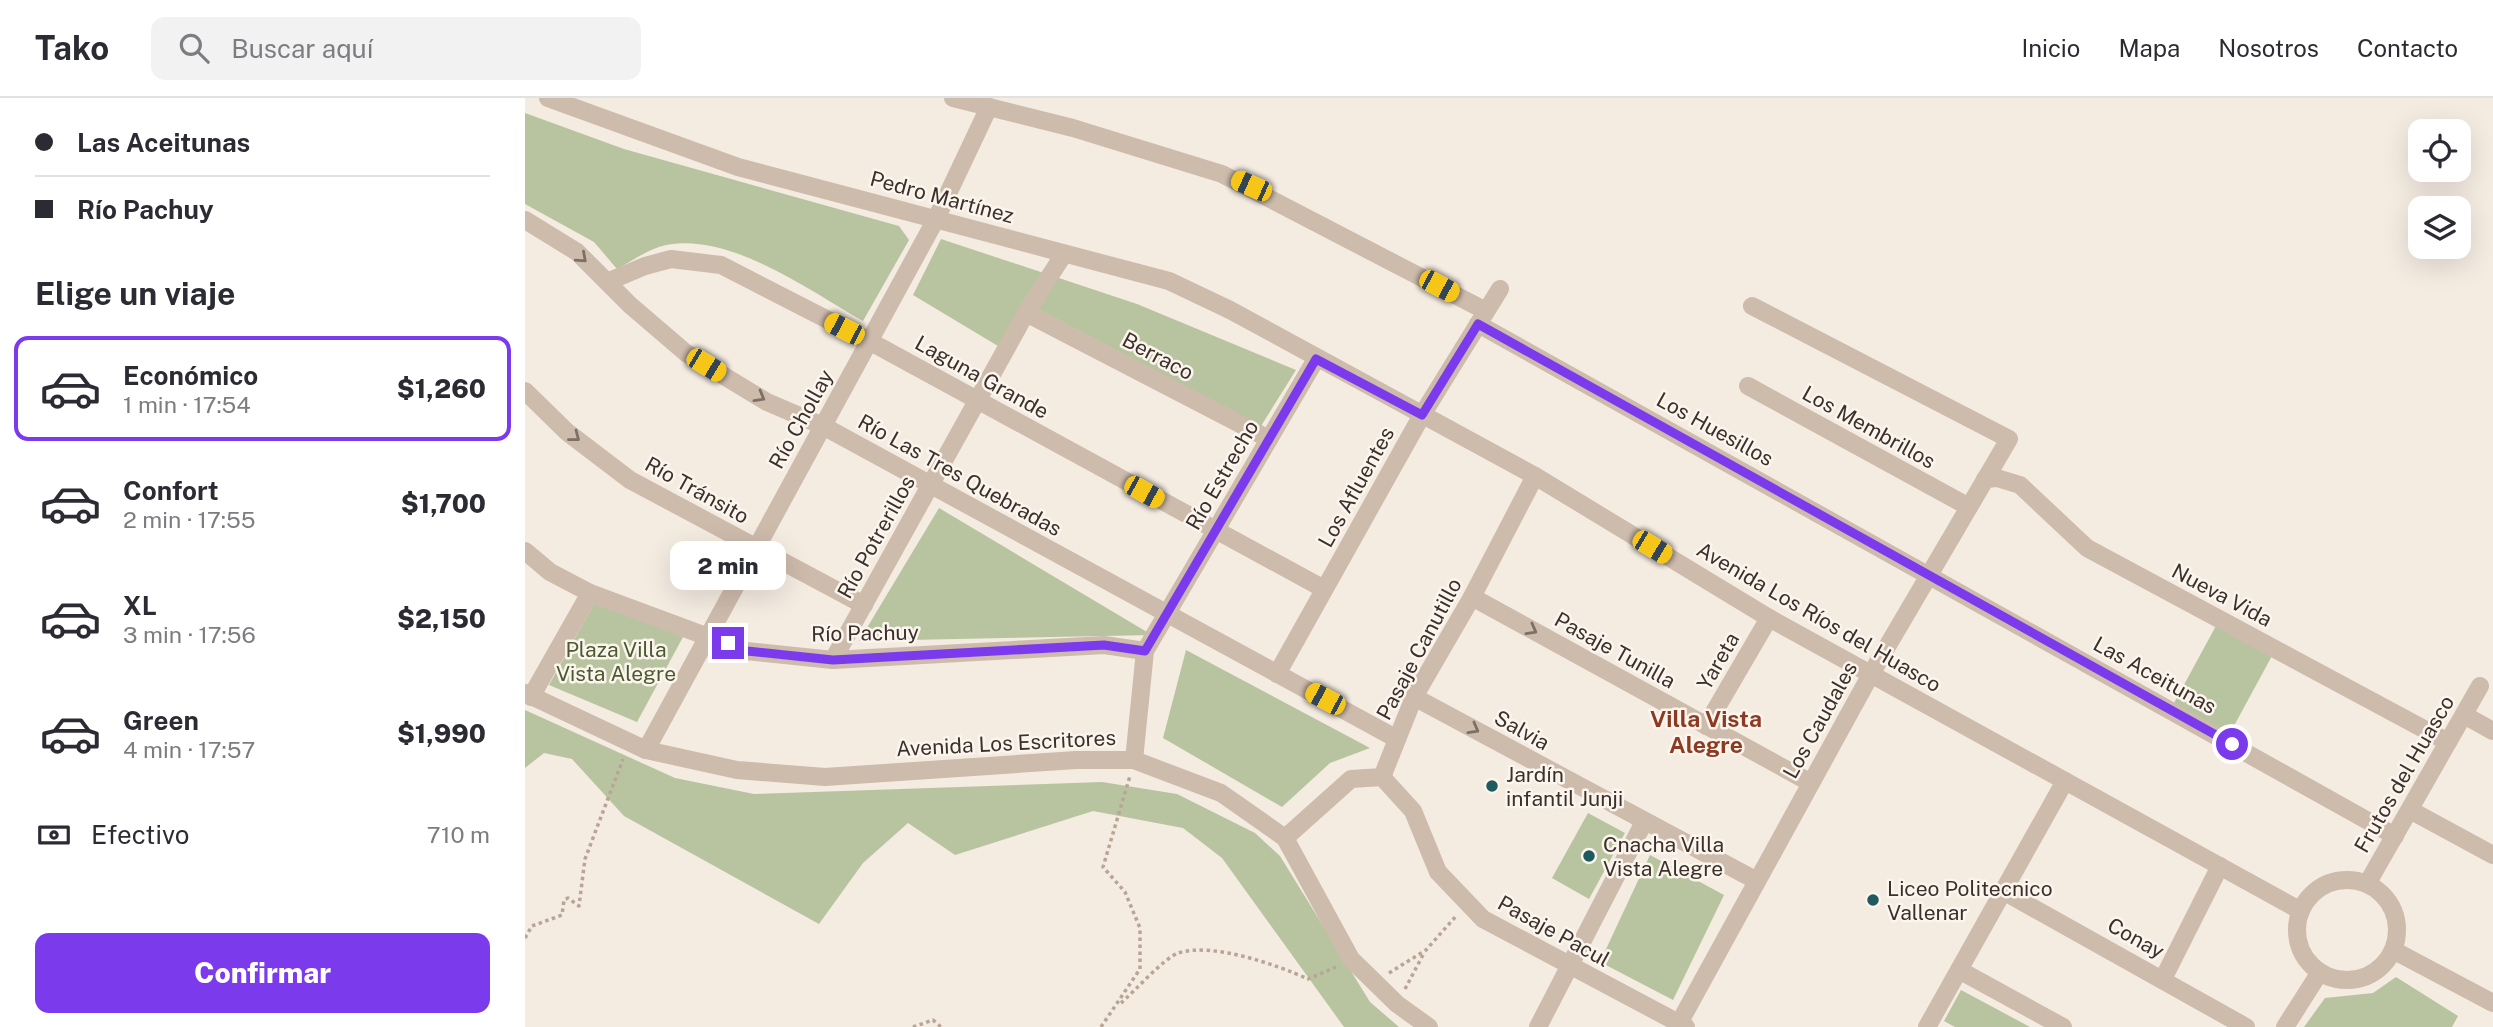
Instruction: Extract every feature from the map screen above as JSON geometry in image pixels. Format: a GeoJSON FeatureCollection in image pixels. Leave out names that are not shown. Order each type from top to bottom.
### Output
{"type":"FeatureCollection","features":[{"type":"Feature","properties":{"kind":"street","name":"Pedro Martínez"},"geometry":{"type":"LineString","coordinates":[[548,98],[738,167],[1169,281],[1230,310],[1316,359]]}},
{"type":"Feature","properties":{"kind":"street","name":"Los Huesillos"},"geometry":{"type":"LineString","coordinates":[[953,98],[1073,128],[1222,174],[1482,317],[1930,574]]}},
{"type":"Feature","properties":{"kind":"street","name":"Río Chollay"},"geometry":{"type":"LineString","coordinates":[[646,750],[936,219],[989,107]]}},
{"type":"Feature","properties":{"kind":"street","name":"Río Las Tres Quebradas"},"geometry":{"type":"LineString","coordinates":[[525,220],[577,252],[686,353],[767,402],[823,426],[1397,738]]}},
{"type":"Feature","properties":{"kind":"street","name":"Río Potrerillos"},"geometry":{"type":"LineString","coordinates":[[833,660],[1026,313],[1064,254]]}},
{"type":"Feature","properties":{"kind":"street","name":"Laguna Grande"},"geometry":{"type":"LineString","coordinates":[[607,282],[645,265],[671,258],[721,265],[869,341],[1324,589]]}},
{"type":"Feature","properties":{"kind":"street","name":"Los Afluentes"},"geometry":{"type":"LineString","coordinates":[[1277,674],[1422,415],[1500,289]]}},
{"type":"Feature","properties":{"kind":"street","name":"Los Caudales"},"geometry":{"type":"LineString","coordinates":[[1681,1026],[1871,674],[2009,439],[1752,306]]}},
{"type":"Feature","properties":{"kind":"street","name":"Berraco"},"geometry":{"type":"LineString","coordinates":[[1026,313],[1269,439]]}},
{"type":"Feature","properties":{"kind":"street","name":"Avenida Los Ríos del Huasco"},"geometry":{"type":"LineString","coordinates":[[1316,359],[1535,476],[1769,618],[2301,911]]}},
{"type":"Feature","properties":{"kind":"street","name":"Río Estrecho"},"geometry":{"type":"LineString","coordinates":[[1168,614],[1316,359]]}},
{"type":"Feature","properties":{"kind":"street","name":"Los Membrillos"},"geometry":{"type":"LineString","coordinates":[[1748,386],[1969,507]]}},
{"type":"Feature","properties":{"kind":"street","name":"Río Tránsito"},"geometry":{"type":"LineString","coordinates":[[525,391],[567,432],[630,480],[864,605]]}},
{"type":"Feature","properties":{"kind":"street","name":"Pasaje Canutillo"},"geometry":{"type":"LineString","coordinates":[[1382,776],[1414,697],[1472,597],[1535,476]]}},
{"type":"Feature","properties":{"kind":"street","name":"Nueva Vida"},"geometry":{"type":"LineString","coordinates":[[1985,479],[1997,478],[2020,485],[2088,548],[2448,742]]}},
{"type":"Feature","properties":{"kind":"street","name":"Río Pachuy"},"geometry":{"type":"LineString","coordinates":[[525,551],[550,572],[590,593],[747,651],[833,660],[1104,645],[1145,651]]}},
{"type":"Feature","properties":{"kind":"street","name":"Las Aceitunas"},"geometry":{"type":"LineString","coordinates":[[1930,574],[2395,836]]}},
{"type":"Feature","properties":{"kind":"street"},"geometry":{"type":"LineString","coordinates":[[528,695],[590,593]]}},
{"type":"Feature","properties":{"kind":"street","name":"Pasaje Tunilla"},"geometry":{"type":"LineString","coordinates":[[1472,597],[1811,783]]}},
{"type":"Feature","properties":{"kind":"street"},"geometry":{"type":"LineString","coordinates":[[1135,760],[1145,651],[1168,614]]}},
{"type":"Feature","properties":{"kind":"street","name":"Yareta"},"geometry":{"type":"LineString","coordinates":[[1706,726],[1769,618]]}},
{"type":"Feature","properties":{"kind":"street","name":"Frutos del Huasco"},"geometry":{"type":"LineString","coordinates":[[2367,884],[2480,686]]}},
{"type":"Feature","properties":{"kind":"street","name":"Avenida Los Escritores"},"geometry":{"type":"LineString","coordinates":[[528,695],[629,744],[737,770],[825,777],[1076,760],[1135,760],[1221,793],[1285,838],[1350,959],[1397,1004],[1429,1027]]}},
{"type":"Feature","properties":{"kind":"street","name":"Salvia"},"geometry":{"type":"LineString","coordinates":[[1414,697],[1757,881]]}},
{"type":"Feature","properties":{"kind":"street"},"geometry":{"type":"LineString","coordinates":[[2464,715],[2493,731]]}},
{"type":"Feature","properties":{"kind":"street"},"geometry":{"type":"LineString","coordinates":[[1285,838],[1351,779],[1382,776]]}},
{"type":"Feature","properties":{"kind":"street","name":"Pasaje Pacul"},"geometry":{"type":"LineString","coordinates":[[1382,776],[1413,811],[1438,872],[1483,919],[1681,1026]]}},
{"type":"Feature","properties":{"kind":"street"},"geometry":{"type":"LineString","coordinates":[[1927,1027],[2065,781]]}},
{"type":"Feature","properties":{"kind":"street"},"geometry":{"type":"LineString","coordinates":[[2410,810],[2493,855]]}},
{"type":"Feature","properties":{"kind":"street"},"geometry":{"type":"LineString","coordinates":[[1538,1027],[1644,822]]}},
{"type":"Feature","properties":{"kind":"street"},"geometry":{"type":"LineString","coordinates":[[2163,979],[2220,866]]}},
{"type":"Feature","properties":{"kind":"street"},"geometry":{"type":"LineString","coordinates":[[2341,880],[2367,884],[2383,895],[2394,912],[2397,931],[2393,950],[2378,970],[2356,979],[2331,977],[2320,972],[2302,951],[2297,924],[2301,911],[2308,899],[2328,884],[2341,880]]}},
{"type":"Feature","properties":{"kind":"street","name":"Conay"},"geometry":{"type":"LineString","coordinates":[[2003,891],[2246,1027]]}},
{"type":"Feature","properties":{"kind":"street"},"geometry":{"type":"LineString","coordinates":[[2393,950],[2493,1003]]}},
{"type":"Feature","properties":{"kind":"street"},"geometry":{"type":"LineString","coordinates":[[1959,970],[2063,1027]]}},
{"type":"Feature","properties":{"kind":"street"},"geometry":{"type":"LineString","coordinates":[[2285,1027],[2320,972]]}},
{"type":"Feature","properties":{"kind":"path"},"geometry":{"type":"LineString","coordinates":[[525,938],[532,926],[562,915],[564,900],[568,898],[579,906],[585,859],[629,744]]}},
{"type":"Feature","properties":{"kind":"path"},"geometry":{"type":"LineString","coordinates":[[1101,1027],[1117,1007],[1140,969],[1140,928],[1125,892],[1103,867],[1135,760]]}},
{"type":"Feature","properties":{"kind":"path"},"geometry":{"type":"LineString","coordinates":[[1397,1004],[1426,950],[1467,902]]}},
{"type":"Feature","properties":{"kind":"path"},"geometry":{"type":"LineString","coordinates":[[1375,982],[1426,950]]}},
{"type":"Feature","properties":{"kind":"path"},"geometry":{"type":"LineString","coordinates":[[1117,1007],[1176,954],[1197,951],[1266,960],[1308,979],[1350,959]]}},
{"type":"Feature","properties":{"kind":"path"},"geometry":{"type":"LineString","coordinates":[[913,1027],[933,1020],[941,1027]]}},
{"type":"Feature","properties":{"kind":"green space"},"geometry":{"type":"Polygon","coordinates":[[[525,113],[624,149],[899,226],[909,240],[863,321],[769,267],[716,247],[691,243],[666,245],[617,269],[594,242],[525,204],[525,113]]]}},
{"type":"Feature","properties":{"kind":"green space"},"geometry":{"type":"Polygon","coordinates":[[[941,239],[1137,304],[1296,370],[1261,426],[1026,303],[998,346],[913,295],[941,239]]]}},
{"type":"Feature","properties":{"kind":"green space"},"geometry":{"type":"Polygon","coordinates":[[[939,508],[1152,635],[859,641],[939,508]]]}},
{"type":"Feature","properties":{"kind":"green space","name":"Plaza Villa Vista Alegre"},"geometry":{"type":"Polygon","coordinates":[[[596,600],[683,637],[637,722],[549,685],[596,600]]]}},
{"type":"Feature","properties":{"kind":"green space"},"geometry":{"type":"Polygon","coordinates":[[[2217,624],[2273,654],[2229,735],[2173,705],[2217,624]]]}},
{"type":"Feature","properties":{"kind":"green space"},"geometry":{"type":"Polygon","coordinates":[[[1186,650],[1370,748],[1330,763],[1282,807],[1163,738],[1186,650]]]}},
{"type":"Feature","properties":{"kind":"green space"},"geometry":{"type":"Polygon","coordinates":[[[525,710],[675,778],[754,794],[1102,782],[1177,794],[1255,833],[1280,856],[1370,1002],[1399,1027],[1344,1027],[1222,858],[1183,828],[1093,811],[955,855],[908,823],[863,863],[819,924],[624,816],[572,759],[544,753],[525,768],[525,710]]]}},
{"type":"Feature","properties":{"kind":"green space","name":"Cnacha Villa Vista Alegre"},"geometry":{"type":"Polygon","coordinates":[[[1588,813],[1625,833],[1589,899],[1552,878],[1588,813]]]}},
{"type":"Feature","properties":{"kind":"green space"},"geometry":{"type":"Polygon","coordinates":[[[1650,855],[1724,895],[1673,1000],[1600,962],[1650,855]]]}},
{"type":"Feature","properties":{"kind":"green space"},"geometry":{"type":"Polygon","coordinates":[[[2396,977],[2458,1016],[2452,1027],[2304,1027],[2325,998],[2373,993],[2396,977]]]}},
{"type":"Feature","properties":{"kind":"green space"},"geometry":{"type":"Polygon","coordinates":[[[1961,990],[2030,1027],[1955,1027],[1944,1021],[1961,990]]]}},
{"type":"Feature","properties":{"kind":"place","name":"Jardín infantil Junji"},"geometry":{"type":"Point","coordinates":[1492,786]}},
{"type":"Feature","properties":{"kind":"place","name":"Cnacha Villa Vista Alegre"},"geometry":{"type":"Point","coordinates":[1589,856]}},
{"type":"Feature","properties":{"kind":"place","name":"Liceo Politecnico Vallenar"},"geometry":{"type":"Point","coordinates":[1873,900]}},
{"type":"Feature","properties":{"kind":"district","name":"Villa Vista Alegre"},"geometry":{"type":"Point","coordinates":[1706,731]}},
{"type":"Feature","properties":{"kind":"route"},"geometry":{"type":"LineString","coordinates":[[728,643],[747,651],[833,660],[1104,645],[1145,651],[1316,359],[1422,415],[1478,324],[2232,744]]}}]}
